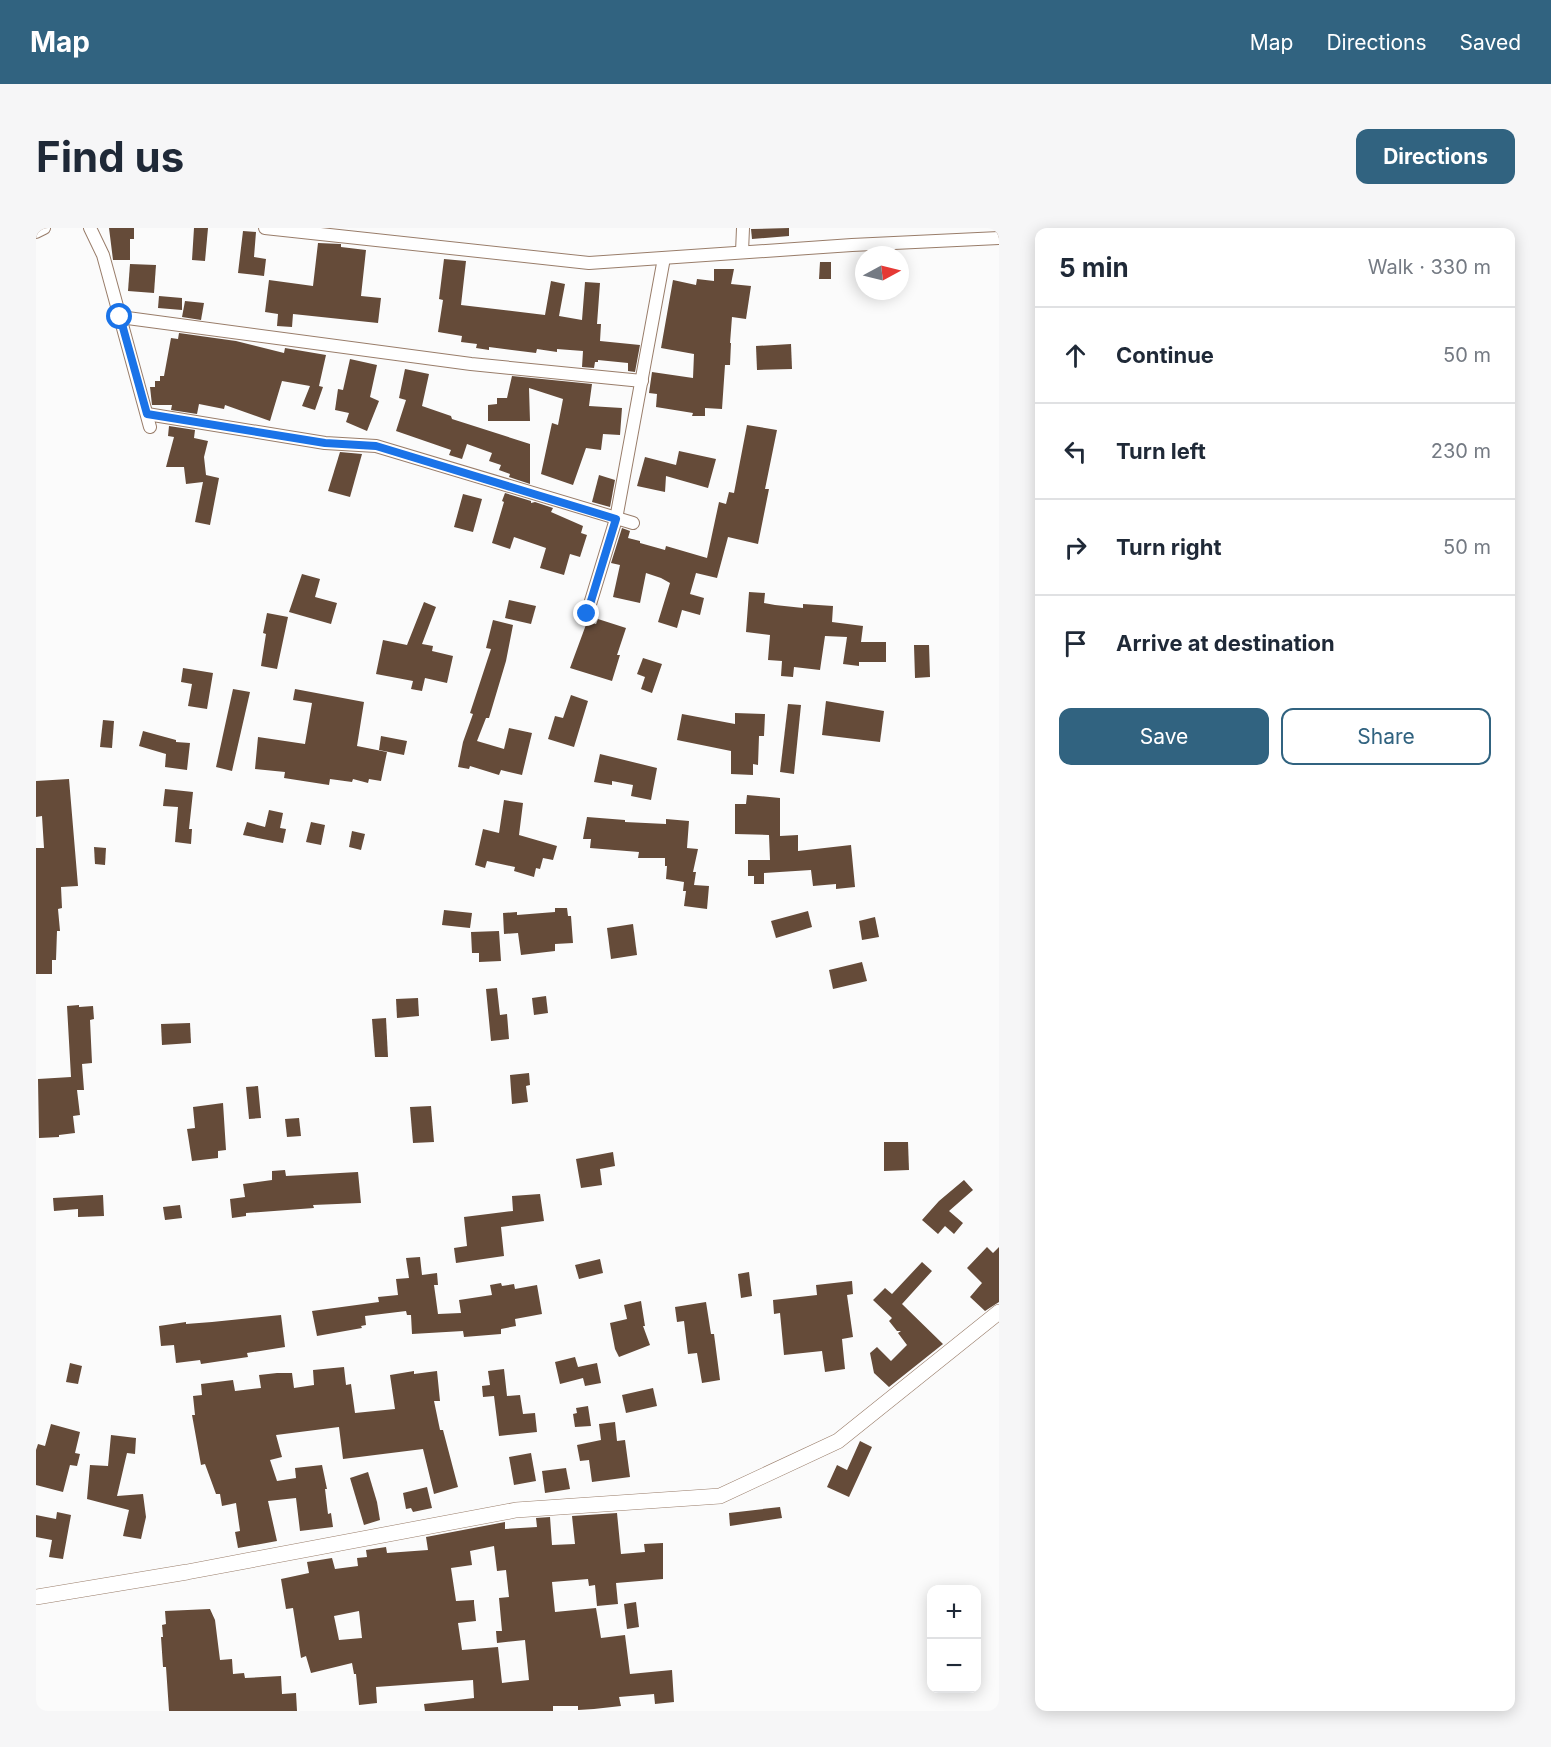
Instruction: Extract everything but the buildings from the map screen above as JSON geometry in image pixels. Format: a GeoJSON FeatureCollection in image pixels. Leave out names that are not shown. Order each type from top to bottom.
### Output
{"type":"FeatureCollection","features":[{"type":"Feature","properties":{"kind":"street"},"geometry":{"type":"LineString","coordinates":[[36,232],[44,228]]}},
{"type":"Feature","properties":{"kind":"street"},"geometry":{"type":"LineString","coordinates":[[90,228],[104,255],[150,427]]}},
{"type":"Feature","properties":{"kind":"street"},"geometry":{"type":"LineString","coordinates":[[265,228],[589,263],[852,244],[999,238]]}},
{"type":"Feature","properties":{"kind":"street"},"geometry":{"type":"LineString","coordinates":[[742,252],[743,228]]}},
{"type":"Feature","properties":{"kind":"street"},"geometry":{"type":"LineString","coordinates":[[587,614],[616,519],[664,258]]}},
{"type":"Feature","properties":{"kind":"street"},"geometry":{"type":"LineString","coordinates":[[120,317],[471,364],[642,381]]}},
{"type":"Feature","properties":{"kind":"street"},"geometry":{"type":"LineString","coordinates":[[147,414],[325,443],[376,446],[633,523]]}},
{"type":"Feature","properties":{"kind":"street"},"geometry":{"type":"LineString","coordinates":[[36,1597],[188,1572],[516,1510],[720,1496],[838,1441],[999,1312]]}},
{"type":"Feature","properties":{"kind":"route"},"geometry":{"type":"LineString","coordinates":[[120,317],[147,414],[325,443],[376,446],[616,519],[587,614]]}}]}
